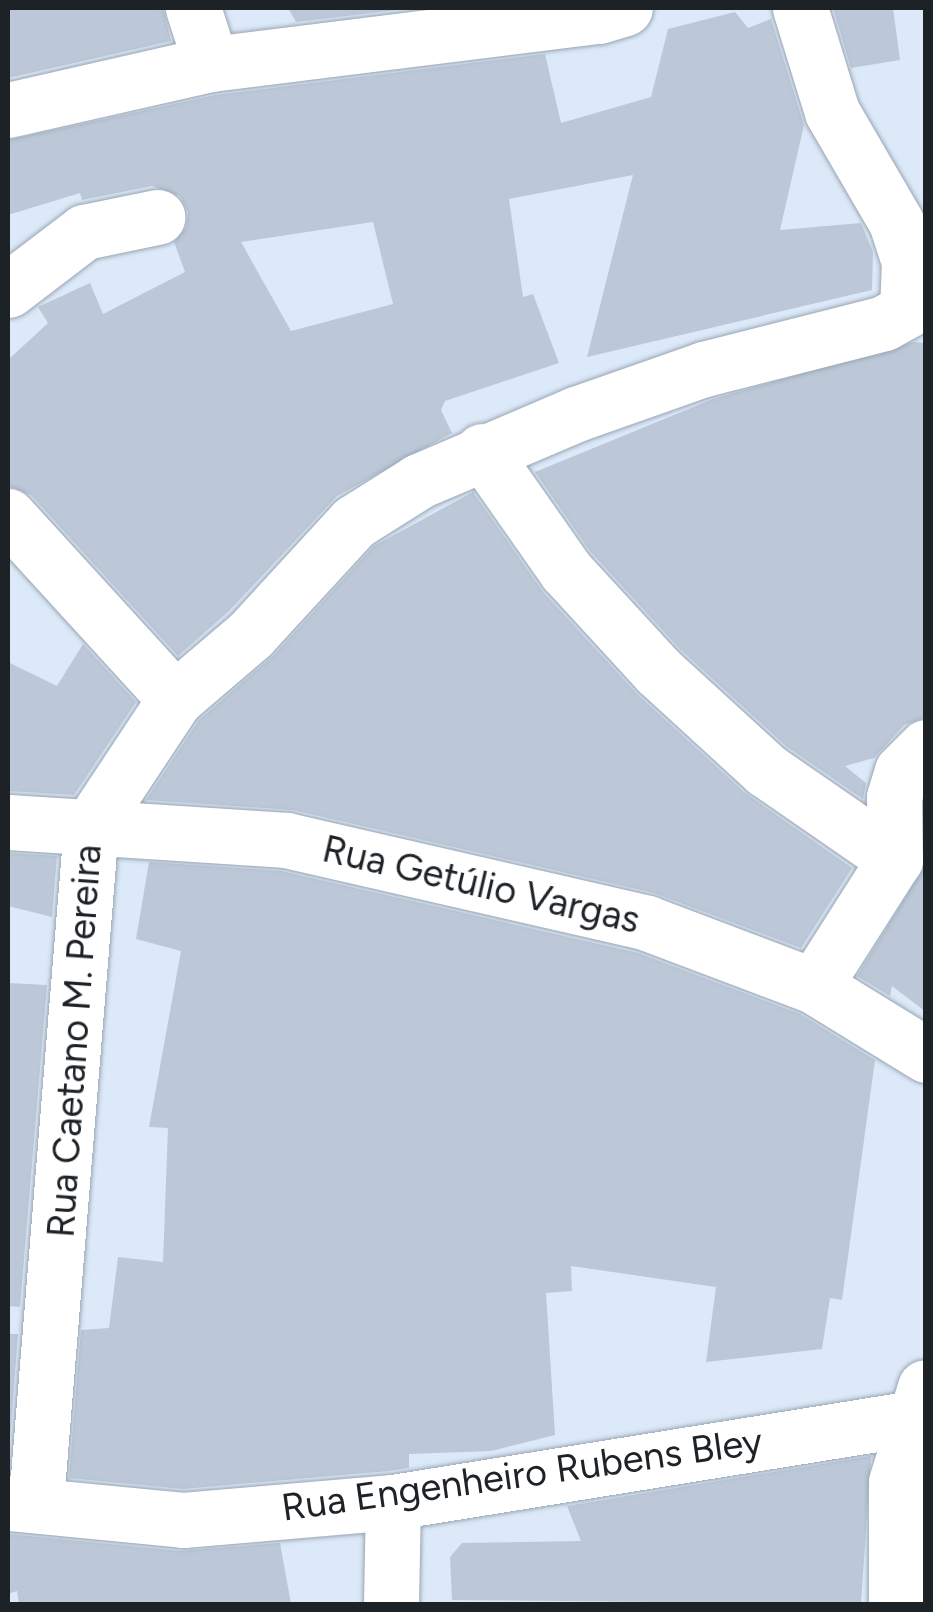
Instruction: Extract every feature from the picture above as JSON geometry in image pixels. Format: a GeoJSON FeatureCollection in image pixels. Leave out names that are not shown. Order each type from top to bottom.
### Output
{"type":"FeatureCollection","features":[{"type":"Feature","properties":{"kind":"street"},"geometry":{"type":"LineString","coordinates":[[193,8],[211,64]]}},
{"type":"Feature","properties":{"kind":"street"},"geometry":{"type":"LineString","coordinates":[[8,110],[211,64],[599,16],[625,8]]}},
{"type":"Feature","properties":{"kind":"street","name":"Rua Caetano M. Pereira"},"geometry":{"type":"LineString","coordinates":[[22,1502],[91,826],[175,699],[250,634],[354,522],[482,451],[704,369],[916,313],[909,262],[896,222],[832,112],[800,8]]}},
{"type":"Feature","properties":{"kind":"street"},"geometry":{"type":"LineString","coordinates":[[8,290],[84,232],[158,217]]}},
{"type":"Feature","properties":{"kind":"street"},"geometry":{"type":"LineString","coordinates":[[482,451],[535,532],[604,616],[766,770],[895,858]]}},
{"type":"Feature","properties":{"kind":"street"},"geometry":{"type":"LineString","coordinates":[[8,516],[175,699]]}},
{"type":"Feature","properties":{"kind":"street"},"geometry":{"type":"LineString","coordinates":[[814,986],[895,858],[894,797],[902,771],[926,747]]}},
{"type":"Feature","properties":{"kind":"street","name":"Rua Getúlio Vargas"},"geometry":{"type":"LineString","coordinates":[[8,822],[286,840],[647,923],[814,986],[926,1055]]}},
{"type":"Feature","properties":{"kind":"street"},"geometry":{"type":"LineString","coordinates":[[896,1604],[896,1482],[923,1405]]}},
{"type":"Feature","properties":{"kind":"street","name":"Rua Engenheiro Rubens Bley"},"geometry":{"type":"LineString","coordinates":[[22,1502],[183,1520],[393,1502],[923,1405]]}},
{"type":"Feature","properties":{"kind":"street"},"geometry":{"type":"LineString","coordinates":[[391,1604],[393,1502]]}},
{"type":"Feature","properties":{"kind":"building"},"geometry":{"type":"Polygon","coordinates":[[[8,8],[163,8],[171,41],[8,78],[8,8]]]}},
{"type":"Feature","properties":{"kind":"building"},"geometry":{"type":"Polygon","coordinates":[[[288,8],[413,8],[296,22],[288,8]]]}},
{"type":"Feature","properties":{"kind":"building"},"geometry":{"type":"Polygon","coordinates":[[[833,8],[893,8],[900,60],[851,68],[833,8]]]}},
{"type":"Feature","properties":{"kind":"building"},"geometry":{"type":"Polygon","coordinates":[[[735,12],[748,28],[771,19],[804,125],[780,230],[861,223],[873,252],[872,290],[587,357],[633,175],[509,199],[523,297],[533,294],[559,363],[445,401],[441,410],[452,433],[337,496],[229,611],[178,656],[31,495],[8,486],[8,360],[48,323],[38,307],[90,283],[103,314],[185,272],[174,242],[186,228],[188,212],[180,196],[152,186],[82,200],[80,193],[8,215],[8,140],[216,95],[545,54],[561,123],[651,97],[668,29],[735,12]],[[373,222],[241,242],[291,331],[393,304],[373,222]]]}},
{"type":"Feature","properties":{"kind":"building"},"geometry":{"type":"Polygon","coordinates":[[[914,342],[926,343],[926,717],[904,725],[874,758],[845,766],[866,783],[863,799],[786,746],[680,649],[590,551],[535,472],[713,399],[914,342]]]}},
{"type":"Feature","properties":{"kind":"building"},"geometry":{"type":"Polygon","coordinates":[[[473,492],[543,592],[637,694],[745,793],[852,868],[801,948],[654,893],[293,810],[146,800],[199,720],[274,655],[374,546],[473,492]]]}},
{"type":"Feature","properties":{"kind":"building"},"geometry":{"type":"Polygon","coordinates":[[[83,644],[136,702],[74,795],[8,791],[8,662],[57,686],[83,644]]]}},
{"type":"Feature","properties":{"kind":"building"},"geometry":{"type":"Polygon","coordinates":[[[8,853],[57,856],[52,917],[8,906],[8,853]]]}},
{"type":"Feature","properties":{"kind":"building"},"geometry":{"type":"Polygon","coordinates":[[[149,862],[281,871],[638,953],[800,1014],[875,1060],[842,1300],[830,1298],[822,1349],[706,1362],[716,1287],[571,1266],[572,1291],[546,1293],[555,1435],[491,1451],[409,1454],[409,1468],[389,1471],[183,1489],[69,1478],[81,1330],[109,1328],[118,1257],[163,1262],[168,1128],[149,1127],[181,951],[136,939],[149,862]]]}},
{"type":"Feature","properties":{"kind":"building"},"geometry":{"type":"Polygon","coordinates":[[[926,864],[926,1012],[892,986],[890,996],[857,976],[926,864]]]}},
{"type":"Feature","properties":{"kind":"building"},"geometry":{"type":"Polygon","coordinates":[[[8,983],[47,985],[20,1307],[8,1306],[8,983]]]}},
{"type":"Feature","properties":{"kind":"building"},"geometry":{"type":"Polygon","coordinates":[[[8,1334],[18,1334],[8,1466],[8,1334]]]}},
{"type":"Feature","properties":{"kind":"building"},"geometry":{"type":"Polygon","coordinates":[[[871,1456],[861,1604],[452,1600],[450,1557],[462,1543],[581,1541],[567,1506],[871,1456]]]}},
{"type":"Feature","properties":{"kind":"building"},"geometry":{"type":"Polygon","coordinates":[[[8,1534],[180,1551],[280,1543],[291,1604],[19,1604],[17,1591],[8,1594],[8,1534]]]}}]}
